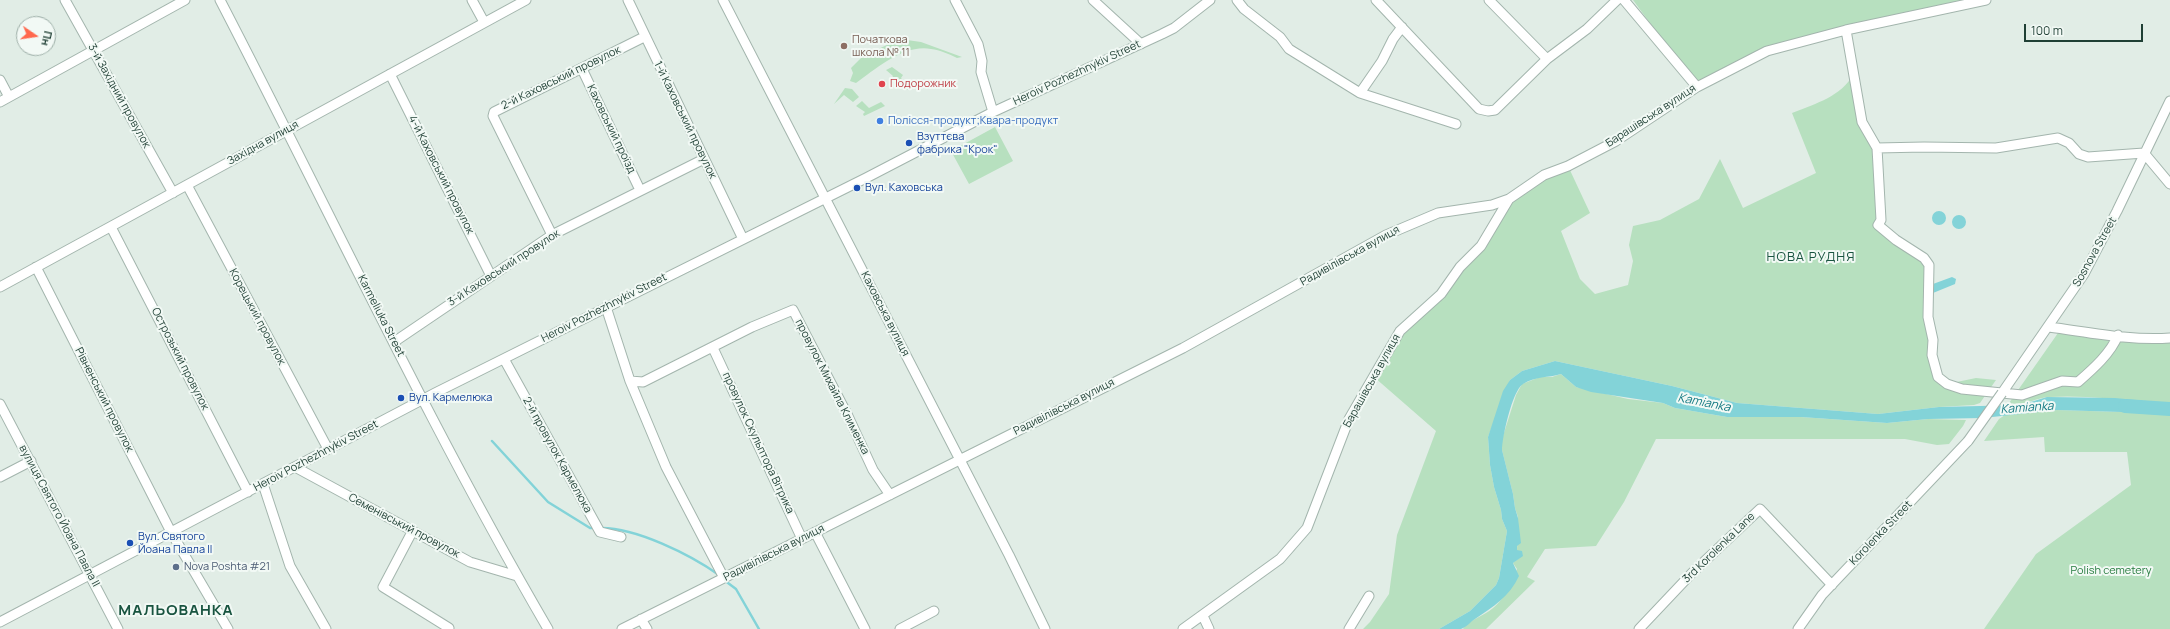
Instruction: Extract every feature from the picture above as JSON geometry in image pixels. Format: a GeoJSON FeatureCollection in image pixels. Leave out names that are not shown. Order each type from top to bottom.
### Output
{"type":"FeatureCollection","features":[{"type":"Feature","properties":{"kind":"street","name":"3-й Західний провулок"},"geometry":{"type":"LineString","coordinates":[[65,0],[173,193]]}},
{"type":"Feature","properties":{"kind":"street"},"geometry":{"type":"LineString","coordinates":[[0,102],[185,0]]}},
{"type":"Feature","properties":{"kind":"street","name":"Karmeliuka Street"},"geometry":{"type":"LineString","coordinates":[[220,0],[287,130],[422,400],[517,576],[548,629]]}},
{"type":"Feature","properties":{"kind":"street"},"geometry":{"type":"LineString","coordinates":[[472,0],[484,22]]}},
{"type":"Feature","properties":{"kind":"street","name":"Західна вулиця"},"geometry":{"type":"LineString","coordinates":[[0,288],[526,0]]}},
{"type":"Feature","properties":{"kind":"street","name":"1-й Каховський провулок"},"geometry":{"type":"LineString","coordinates":[[628,0],[644,37],[743,239]]}},
{"type":"Feature","properties":{"kind":"street","name":"Каховська вулиця"},"geometry":{"type":"LineString","coordinates":[[723,0],[959,459],[1010,555],[1045,629]]}},
{"type":"Feature","properties":{"kind":"street"},"geometry":{"type":"LineString","coordinates":[[955,0],[978,44],[982,61],[981,72],[993,112]]}},
{"type":"Feature","properties":{"kind":"street"},"geometry":{"type":"LineString","coordinates":[[1093,0],[1141,44]]}},
{"type":"Feature","properties":{"kind":"street","name":"Heroiv Pozhezhnykiv Street"},"geometry":{"type":"LineString","coordinates":[[0,622],[422,400],[826,198],[993,112],[1174,28],[1210,0]]}},
{"type":"Feature","properties":{"kind":"street"},"geometry":{"type":"LineString","coordinates":[[1237,0],[1244,9],[1280,36],[1289,49],[1360,93],[1456,124]]}},
{"type":"Feature","properties":{"kind":"street"},"geometry":{"type":"LineString","coordinates":[[1376,0],[1479,109],[1488,111],[1496,110],[1547,59],[1587,29],[1616,0]]}},
{"type":"Feature","properties":{"kind":"street"},"geometry":{"type":"LineString","coordinates":[[1488,0],[1547,59]]}},
{"type":"Feature","properties":{"kind":"street"},"geometry":{"type":"LineString","coordinates":[[1624,0],[1697,87]]}},
{"type":"Feature","properties":{"kind":"street","name":"Барашівська вулиця"},"geometry":{"type":"LineString","coordinates":[[1183,629],[1280,559],[1307,528],[1350,420],[1400,331],[1441,294],[1460,267],[1481,246],[1509,199],[1544,175],[1568,166],[1616,141],[1697,87],[1767,51],[1846,30],[1986,0]]}},
{"type":"Feature","properties":{"kind":"street"},"geometry":{"type":"LineString","coordinates":[[1360,93],[1382,61],[1393,39],[1402,27]]}},
{"type":"Feature","properties":{"kind":"street"},"geometry":{"type":"LineString","coordinates":[[1846,30],[1862,122],[1877,148],[1881,220],[1878,225],[1896,240],[1924,258],[1929,265],[1928,317],[1933,340],[1932,355],[1938,377],[1947,384],[1962,390],[2022,395],[2062,381],[2078,382],[2115,343],[2118,335]]}},
{"type":"Feature","properties":{"kind":"street","name":"2-й Каховський провулок"},"geometry":{"type":"LineString","coordinates":[[552,235],[493,114],[495,110],[582,69],[644,37]]}},
{"type":"Feature","properties":{"kind":"street","name":"Каховський проїзд"},"geometry":{"type":"LineString","coordinates":[[582,69],[640,190]]}},
{"type":"Feature","properties":{"kind":"street","name":"4-й Каховський провулок"},"geometry":{"type":"LineString","coordinates":[[390,74],[491,276]]}},
{"type":"Feature","properties":{"kind":"street"},"geometry":{"type":"LineString","coordinates":[[0,80],[9,97]]}},
{"type":"Feature","properties":{"kind":"street","name":"Sosnova Street"},"geometry":{"type":"LineString","coordinates":[[2002,393],[2049,327],[2084,274],[2169,104]]}},
{"type":"Feature","properties":{"kind":"street"},"geometry":{"type":"LineString","coordinates":[[1877,148],[1996,148],[2058,138],[2069,143],[2083,156],[2144,153],[2170,184]]}},
{"type":"Feature","properties":{"kind":"street","name":"3-й Каховський провулок"},"geometry":{"type":"LineString","coordinates":[[394,342],[552,235],[704,159]]}},
{"type":"Feature","properties":{"kind":"street","name":"Корецький провулок"},"geometry":{"type":"LineString","coordinates":[[187,185],[328,450]]}},
{"type":"Feature","properties":{"kind":"street","name":"Радивілівська вулиця"},"geometry":{"type":"LineString","coordinates":[[622,629],[1183,348],[1392,232],[1438,213],[1486,206],[1509,199]]}},
{"type":"Feature","properties":{"kind":"street"},"geometry":{"type":"LineString","coordinates":[[1486,206],[1493,213],[1492,227]]}},
{"type":"Feature","properties":{"kind":"street","name":"Острозький провулок"},"geometry":{"type":"LineString","coordinates":[[111,227],[248,492]]}},
{"type":"Feature","properties":{"kind":"street","name":"Рівненський провулок"},"geometry":{"type":"LineString","coordinates":[[36,268],[171,532],[228,629]]}},
{"type":"Feature","properties":{"kind":"street"},"geometry":{"type":"LineString","coordinates":[[606,307],[630,381],[666,467],[724,578]]}},
{"type":"Feature","properties":{"kind":"street","name":"провулок Михайла Клименка"},"geometry":{"type":"LineString","coordinates":[[630,381],[643,382],[752,327],[793,310],[847,414],[873,470],[890,494]]}},
{"type":"Feature","properties":{"kind":"street"},"geometry":{"type":"LineString","coordinates":[[2049,327],[2157,339],[2170,338]]}},
{"type":"Feature","properties":{"kind":"street","name":"провулок Скульптора Вітрика"},"geometry":{"type":"LineString","coordinates":[[713,348],[802,539]]}},
{"type":"Feature","properties":{"kind":"street","name":"2-й провулок Кармелюка"},"geometry":{"type":"LineString","coordinates":[[504,359],[600,532],[621,537]]}},
{"type":"Feature","properties":{"kind":"street","name":"Korolenka Street"},"geometry":{"type":"LineString","coordinates":[[1798,629],[1832,585],[1968,441],[2002,393]]}},
{"type":"Feature","properties":{"kind":"street","name":"вулиця Святого Йоана Павла II"},"geometry":{"type":"LineString","coordinates":[[0,404],[118,629]]}},
{"type":"Feature","properties":{"kind":"street"},"geometry":{"type":"LineString","coordinates":[[0,477],[31,461]]}},
{"type":"Feature","properties":{"kind":"street","name":"Семенівський провулок"},"geometry":{"type":"LineString","coordinates":[[295,467],[412,532],[470,562],[517,576]]}},
{"type":"Feature","properties":{"kind":"street"},"geometry":{"type":"LineString","coordinates":[[263,484],[290,566],[326,629]]}},
{"type":"Feature","properties":{"kind":"street","name":"3rd Korolenka Lane"},"geometry":{"type":"LineString","coordinates":[[1639,629],[1692,573],[1760,509],[1832,585]]}},
{"type":"Feature","properties":{"kind":"street"},"geometry":{"type":"LineString","coordinates":[[412,532],[383,586],[449,628]]}},
{"type":"Feature","properties":{"kind":"street"},"geometry":{"type":"LineString","coordinates":[[815,532],[865,629]]}},
{"type":"Feature","properties":{"kind":"street"},"geometry":{"type":"LineString","coordinates":[[1349,629],[1369,596]]}},
{"type":"Feature","properties":{"kind":"street"},"geometry":{"type":"LineString","coordinates":[[900,629],[934,612]]}},
{"type":"Feature","properties":{"kind":"street"},"geometry":{"type":"LineString","coordinates":[[1203,616],[1209,629]]}},
{"type":"Feature","properties":{"kind":"street"},"geometry":{"type":"LineString","coordinates":[[641,619],[647,629]]}},
{"type":"Feature","properties":{"kind":"green space"},"geometry":{"type":"Polygon","coordinates":[[[1633,0],[1972,0],[1767,51],[1697,87],[1633,0]]]}},
{"type":"Feature","properties":{"kind":"green space"},"geometry":{"type":"Polygon","coordinates":[[[900,39],[921,42],[962,57],[957,58],[944,52],[931,49],[921,48],[911,50],[881,65],[856,83],[850,81],[853,73],[851,68],[863,56],[900,39]]]}},
{"type":"Feature","properties":{"kind":"green space"},"geometry":{"type":"Polygon","coordinates":[[[892,67],[903,75],[901,78],[910,89],[905,90],[892,78],[893,76],[886,70],[892,67]]]}},
{"type":"Feature","properties":{"kind":"green space"},"geometry":{"type":"Polygon","coordinates":[[[1854,74],[1862,122],[1877,148],[1881,220],[1886,232],[1924,258],[1929,279],[1935,364],[1947,384],[1976,378],[1996,380],[1980,403],[1974,405],[1939,407],[1878,414],[1737,403],[1672,386],[1555,361],[1522,371],[1510,380],[1488,437],[1490,465],[1494,487],[1501,510],[1502,519],[1507,531],[1499,578],[1496,585],[1470,611],[1439,629],[1363,629],[1370,622],[1389,594],[1397,535],[1436,431],[1374,377],[1400,331],[1481,246],[1509,199],[1568,166],[1590,213],[1561,231],[1580,279],[1595,294],[1628,285],[1633,261],[1629,245],[1633,226],[1660,220],[1699,199],[1720,159],[1743,208],[1816,173],[1792,113],[1835,94],[1854,74]]]}},
{"type":"Feature","properties":{"kind":"green space"},"geometry":{"type":"Polygon","coordinates":[[[845,88],[852,89],[859,97],[853,102],[844,95],[834,104],[845,88]]]}},
{"type":"Feature","properties":{"kind":"green space"},"geometry":{"type":"Polygon","coordinates":[[[862,101],[869,108],[881,102],[885,106],[864,116],[863,114],[865,112],[856,106],[862,101]]]}},
{"type":"Feature","properties":{"kind":"green space"},"geometry":{"type":"Polygon","coordinates":[[[995,127],[1013,161],[969,184],[951,151],[995,127]]]}},
{"type":"Feature","properties":{"kind":"green space","name":"Polish cemetery"},"geometry":{"type":"Polygon","coordinates":[[[2058,333],[2170,338],[2170,629],[1984,629],[2036,554],[2131,485],[2127,452],[2045,452],[2044,437],[1984,441],[1999,419],[2005,415],[2057,410],[2121,412],[2142,411],[2145,401],[2073,396],[2049,397],[2025,403],[2009,403],[2058,333]]]}},
{"type":"Feature","properties":{"kind":"green space"},"geometry":{"type":"Polygon","coordinates":[[[1561,374],[1576,387],[1628,399],[1663,403],[1675,408],[1727,417],[1801,417],[1887,423],[1928,419],[1966,420],[1949,444],[1937,445],[1905,439],[1656,439],[1624,502],[1596,546],[1545,549],[1527,577],[1535,581],[1486,629],[1463,629],[1470,622],[1492,609],[1502,599],[1517,569],[1513,563],[1519,558],[1517,550],[1518,517],[1502,450],[1502,439],[1516,395],[1522,384],[1540,377],[1552,377],[1561,374]]]}},
{"type":"Feature","properties":{"kind":"water"},"geometry":{"type":"Polygon","coordinates":[[[1936,211],[1942,211],[1946,215],[1946,221],[1942,225],[1936,225],[1932,221],[1932,215],[1936,211]]]}},
{"type":"Feature","properties":{"kind":"water"},"geometry":{"type":"Polygon","coordinates":[[[1956,215],[1962,215],[1966,219],[1966,225],[1962,229],[1956,229],[1952,225],[1952,219],[1956,215]]]}},
{"type":"Feature","properties":{"kind":"water"},"geometry":{"type":"Polygon","coordinates":[[[1952,277],[1956,279],[1955,284],[1933,293],[1933,284],[1952,277]]]}},
{"type":"Feature","properties":{"kind":"water"},"geometry":{"type":"Polygon","coordinates":[[[1555,361],[1672,386],[1737,403],[1878,414],[1939,407],[2021,405],[2047,397],[2115,398],[2146,401],[2142,411],[2121,412],[2057,410],[1983,418],[1928,419],[1887,423],[1801,417],[1727,417],[1675,408],[1663,403],[1591,392],[1576,387],[1561,374],[1537,378],[1523,384],[1515,396],[1506,426],[1502,450],[1518,518],[1521,543],[1517,546],[1517,550],[1522,551],[1523,556],[1513,563],[1519,576],[1506,595],[1465,627],[1461,629],[1439,629],[1470,611],[1496,585],[1499,578],[1507,531],[1502,519],[1501,510],[1494,487],[1490,465],[1488,437],[1503,391],[1510,380],[1522,371],[1555,361]]]}},
{"type":"Feature","properties":{"kind":"waterway","name":"Kamianka"},"geometry":{"type":"LineString","coordinates":[[2125,406],[2170,409]]}},
{"type":"Feature","properties":{"kind":"waterway"},"geometry":{"type":"LineString","coordinates":[[492,441],[548,502],[590,528],[595,528]]}},
{"type":"Feature","properties":{"kind":"waterway"},"geometry":{"type":"LineString","coordinates":[[600,528],[614,529],[646,537],[694,559],[719,575]]}},
{"type":"Feature","properties":{"kind":"waterway"},"geometry":{"type":"LineString","coordinates":[[724,580],[736,589],[759,629]]}},
{"type":"Feature","properties":{"kind":"place","name":"Початкова школа № 11"},"geometry":{"type":"Point","coordinates":[844,46]}},
{"type":"Feature","properties":{"kind":"place","name":"Подорожник"},"geometry":{"type":"Point","coordinates":[882,84]}},
{"type":"Feature","properties":{"kind":"place","name":"Полісся-продукт;Квара-продукт"},"geometry":{"type":"Point","coordinates":[880,121]}},
{"type":"Feature","properties":{"kind":"place","name":"Взуттєва фабрика \"Крок\""},"geometry":{"type":"Point","coordinates":[909,143]}},
{"type":"Feature","properties":{"kind":"place","name":"Вул. Каховська"},"geometry":{"type":"Point","coordinates":[857,188]}},
{"type":"Feature","properties":{"kind":"place","name":"Вул. Кармелюка"},"geometry":{"type":"Point","coordinates":[401,398]}},
{"type":"Feature","properties":{"kind":"place","name":"Вул. Святого Йоана Павла ІІ"},"geometry":{"type":"Point","coordinates":[130,543]}},
{"type":"Feature","properties":{"kind":"place","name":"Nova Poshta #21"},"geometry":{"type":"Point","coordinates":[176,567]}},
{"type":"Feature","properties":{"kind":"district","name":"НОВА РУДНЯ"},"geometry":{"type":"Point","coordinates":[1811,257]}},
{"type":"Feature","properties":{"kind":"district","name":"МАЛЬОВАНКА"},"geometry":{"type":"Point","coordinates":[176,611]}}]}
